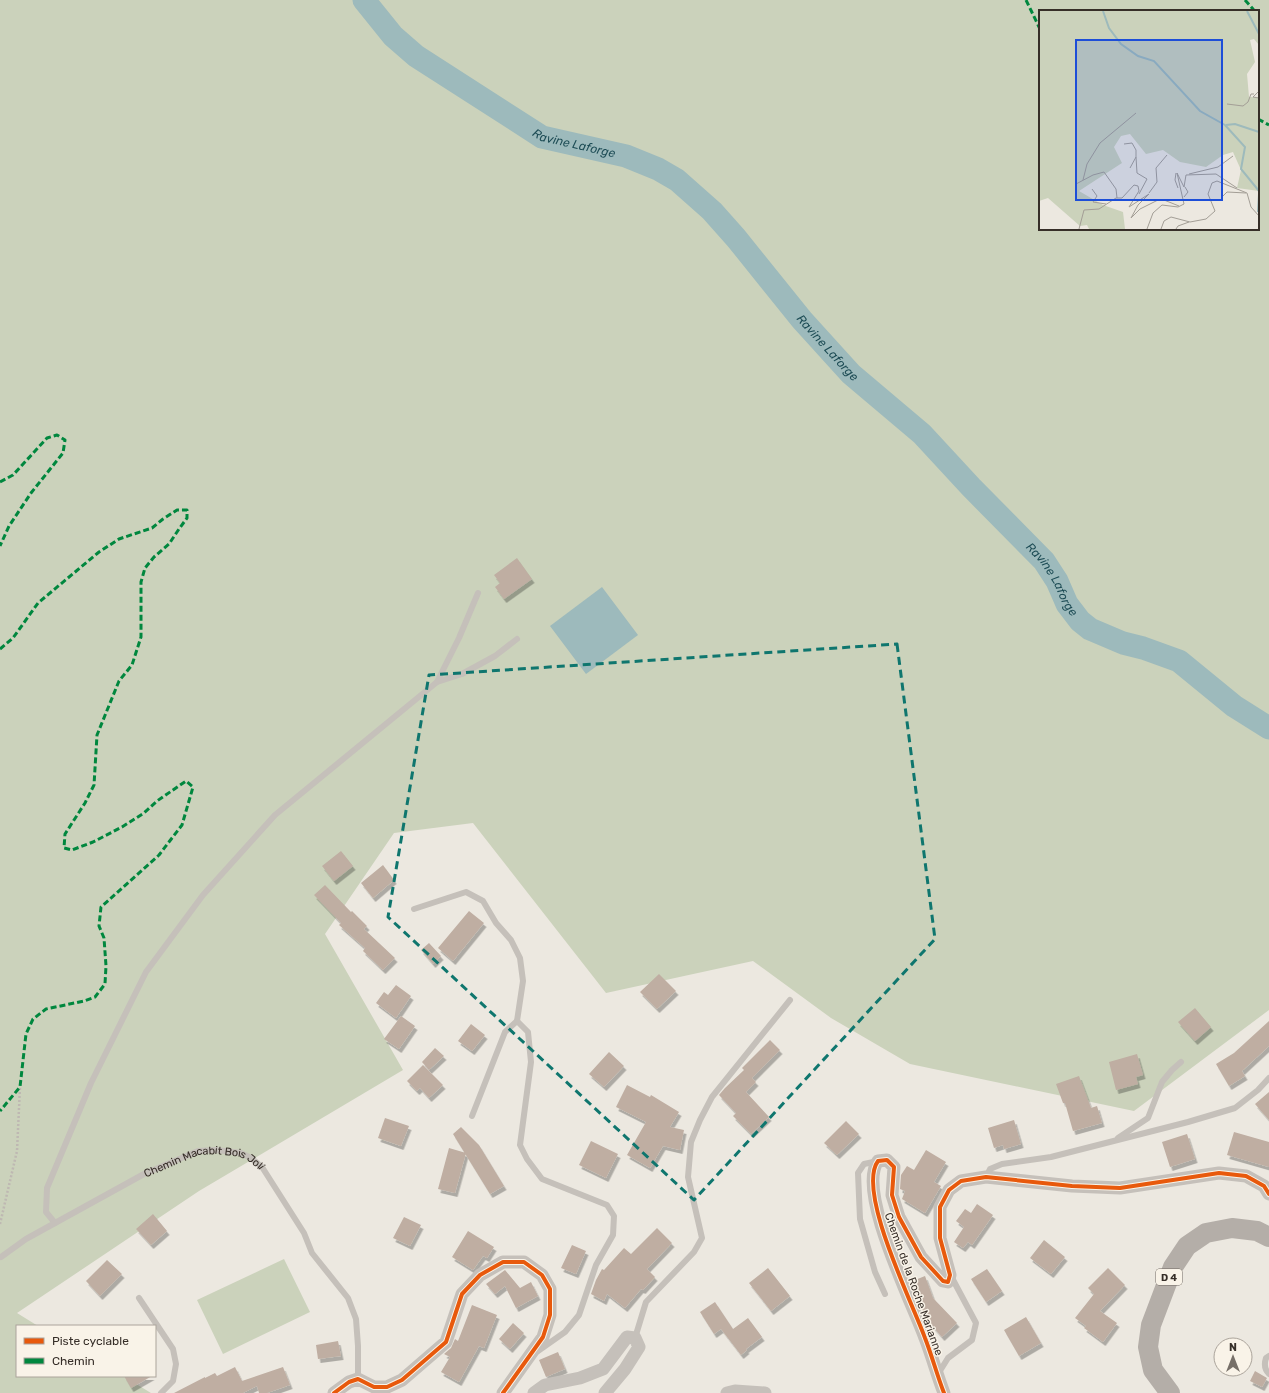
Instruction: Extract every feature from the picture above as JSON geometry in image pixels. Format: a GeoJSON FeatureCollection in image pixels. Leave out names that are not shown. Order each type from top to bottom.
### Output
{"type":"FeatureCollection","features":[{"type":"Feature","properties":{"kind":"main road","name":"D 4"},"geometry":{"type":"LineString","coordinates":[[1170,1393],[1153,1370],[1148,1347],[1151,1325],[1173,1267],[1187,1246],[1206,1233],[1232,1228],[1257,1231],[1269,1237]]}},
{"type":"Feature","properties":{"kind":"street","name":"Chemin de la Roche Marianne"},"geometry":{"type":"LineString","coordinates":[[944,1393],[925,1337],[882,1227],[874,1198],[874,1167],[878,1161],[887,1160],[894,1167],[892,1195],[894,1202],[899,1217],[921,1258],[942,1281],[948,1282],[950,1275]]}},
{"type":"Feature","properties":{"kind":"street"},"geometry":{"type":"LineString","coordinates":[[950,1275],[940,1238],[940,1208],[949,1190],[961,1181],[986,1177],[1072,1186],[1120,1188],[1219,1173],[1246,1176],[1264,1186],[1269,1194]]}},
{"type":"Feature","properties":{"kind":"street"},"geometry":{"type":"LineString","coordinates":[[334,1393],[349,1382],[358,1379],[374,1387],[387,1387],[402,1380],[446,1342],[462,1294],[480,1275],[503,1262],[524,1262],[542,1275],[550,1289],[550,1315],[543,1337],[503,1393]]}},
{"type":"Feature","properties":{"kind":"street"},"geometry":{"type":"LineString","coordinates":[[534,1393],[545,1385],[580,1378],[602,1369],[627,1337],[635,1338],[639,1347],[625,1370],[605,1393]]}},
{"type":"Feature","properties":{"kind":"street"},"geometry":{"type":"LineString","coordinates":[[727,1393],[735,1391],[765,1393]]}},
{"type":"Feature","properties":{"kind":"lane"},"geometry":{"type":"LineString","coordinates":[[437,682],[459,638],[478,593]]}},
{"type":"Feature","properties":{"kind":"lane"},"geometry":{"type":"LineString","coordinates":[[55,1223],[46,1212],[47,1188],[91,1083],[146,972],[204,894],[275,815],[437,682],[462,674],[495,656],[517,639]]}},
{"type":"Feature","properties":{"kind":"lane"},"geometry":{"type":"LineString","coordinates":[[414,909],[466,892],[483,901],[496,923],[510,940],[520,958],[523,980],[517,1021],[505,1032],[472,1116]]}},
{"type":"Feature","properties":{"kind":"lane"},"geometry":{"type":"LineString","coordinates":[[635,1338],[646,1302],[694,1252],[702,1238],[688,1177],[691,1142],[700,1120],[712,1097],[790,1000]]}},
{"type":"Feature","properties":{"kind":"lane"},"geometry":{"type":"LineString","coordinates":[[517,1021],[528,1032],[531,1062],[520,1145],[527,1159],[542,1179],[607,1205],[614,1216],[613,1235],[596,1264],[579,1315],[565,1332],[526,1360]]}},
{"type":"Feature","properties":{"kind":"lane"},"geometry":{"type":"LineString","coordinates":[[1113,1141],[1148,1118],[1162,1082],[1181,1062]]}},
{"type":"Feature","properties":{"kind":"lane"},"geometry":{"type":"LineString","coordinates":[[986,1177],[990,1169],[1002,1164],[1052,1157],[1188,1122],[1235,1108],[1258,1090],[1269,1078]]}},
{"type":"Feature","properties":{"kind":"lane","name":"Chemin Macabit Bois Joli"},"geometry":{"type":"LineString","coordinates":[[1,1257],[26,1239],[144,1174],[198,1152],[216,1150],[241,1153],[251,1158],[262,1167],[304,1233],[312,1253],[348,1298],[356,1319],[358,1379]]}},
{"type":"Feature","properties":{"kind":"lane"},"geometry":{"type":"LineString","coordinates":[[878,1161],[864,1164],[858,1173],[860,1219],[875,1272],[885,1294]]}},
{"type":"Feature","properties":{"kind":"lane"},"geometry":{"type":"LineString","coordinates":[[938,1375],[948,1358],[972,1340],[976,1324],[950,1275]]}},
{"type":"Feature","properties":{"kind":"lane"},"geometry":{"type":"LineString","coordinates":[[139,1298],[173,1349],[176,1364],[173,1381],[161,1393]]}},
{"type":"Feature","properties":{"kind":"lane"},"geometry":{"type":"LineString","coordinates":[[1269,1356],[1266,1358],[1264,1364],[1266,1371],[1269,1374]]}},
{"type":"Feature","properties":{"kind":"path"},"geometry":{"type":"LineString","coordinates":[[0,1224],[17,1152],[20,1087]]}},
{"type":"Feature","properties":{"kind":"highlighted area"},"geometry":{"type":"Polygon","coordinates":[[[897,644],[935,939],[694,1200],[388,917],[429,675],[897,644]]]}},
{"type":"Feature","properties":{"kind":"green space"},"geometry":{"type":"Polygon","coordinates":[[[0,0],[1269,0],[1269,1010],[1134,1111],[910,1064],[831,1018],[753,961],[606,993],[473,823],[394,833],[325,934],[403,1070],[199,1191],[17,1313],[36,1325],[16,1325],[16,1377],[125,1377],[151,1393],[0,1393],[0,0]]]}},
{"type":"Feature","properties":{"kind":"green space"},"geometry":{"type":"Polygon","coordinates":[[[284,1259],[310,1312],[223,1354],[197,1300],[284,1259]]]}},
{"type":"Feature","properties":{"kind":"water"},"geometry":{"type":"Polygon","coordinates":[[[602,587],[638,635],[586,674],[550,626],[602,587]]]}},
{"type":"Feature","properties":{"kind":"building"},"geometry":{"type":"Polygon","coordinates":[[[517,558],[532,579],[504,599],[495,587],[500,583],[494,575],[517,558]]]}},
{"type":"Feature","properties":{"kind":"building"},"geometry":{"type":"Polygon","coordinates":[[[341,851],[353,866],[334,881],[322,866],[341,851]]]}},
{"type":"Feature","properties":{"kind":"building"},"geometry":{"type":"Polygon","coordinates":[[[383,865],[394,880],[373,898],[361,883],[383,865]]]}},
{"type":"Feature","properties":{"kind":"building"},"geometry":{"type":"Polygon","coordinates":[[[325,885],[367,926],[364,929],[395,958],[383,970],[363,951],[365,948],[339,925],[341,923],[314,895],[325,885]]]}},
{"type":"Feature","properties":{"kind":"building"},"geometry":{"type":"Polygon","coordinates":[[[469,911],[484,923],[453,961],[438,948],[469,911]]]}},
{"type":"Feature","properties":{"kind":"building"},"geometry":{"type":"Polygon","coordinates":[[[429,943],[441,956],[433,964],[421,950],[429,943]]]}},
{"type":"Feature","properties":{"kind":"building"},"geometry":{"type":"Polygon","coordinates":[[[659,974],[676,991],[657,1009],[640,992],[659,974]]]}},
{"type":"Feature","properties":{"kind":"building"},"geometry":{"type":"Polygon","coordinates":[[[396,985],[411,996],[396,1018],[376,1003],[384,992],[388,995],[396,985]]]}},
{"type":"Feature","properties":{"kind":"building"},"geometry":{"type":"Polygon","coordinates":[[[1195,1008],[1211,1027],[1195,1041],[1178,1022],[1195,1008]]]}},
{"type":"Feature","properties":{"kind":"building"},"geometry":{"type":"Polygon","coordinates":[[[401,1016],[415,1026],[399,1049],[384,1039],[401,1016]]]}},
{"type":"Feature","properties":{"kind":"building"},"geometry":{"type":"Polygon","coordinates":[[[1269,1021],[1269,1046],[1242,1071],[1245,1076],[1229,1086],[1216,1064],[1234,1053],[1269,1021]]]}},
{"type":"Feature","properties":{"kind":"building"},"geometry":{"type":"Polygon","coordinates":[[[471,1024],[485,1035],[472,1051],[458,1041],[471,1024]]]}},
{"type":"Feature","properties":{"kind":"building"},"geometry":{"type":"Polygon","coordinates":[[[770,1040],[780,1050],[752,1078],[756,1082],[746,1092],[769,1117],[751,1134],[733,1116],[736,1113],[719,1095],[744,1070],[742,1068],[770,1040]]]}},
{"type":"Feature","properties":{"kind":"building"},"geometry":{"type":"Polygon","coordinates":[[[435,1048],[444,1056],[429,1070],[422,1062],[435,1048]]]}},
{"type":"Feature","properties":{"kind":"building"},"geometry":{"type":"Polygon","coordinates":[[[609,1052],[624,1066],[604,1087],[589,1074],[609,1052]]]}},
{"type":"Feature","properties":{"kind":"building"},"geometry":{"type":"Polygon","coordinates":[[[1137,1054],[1143,1075],[1136,1077],[1138,1084],[1116,1090],[1109,1062],[1137,1054]]]}},
{"type":"Feature","properties":{"kind":"building"},"geometry":{"type":"Polygon","coordinates":[[[423,1065],[443,1085],[429,1098],[420,1088],[417,1091],[407,1081],[423,1065]]]}},
{"type":"Feature","properties":{"kind":"building"},"geometry":{"type":"Polygon","coordinates":[[[1079,1076],[1091,1108],[1097,1106],[1102,1123],[1073,1131],[1065,1103],[1063,1103],[1056,1084],[1079,1076]]]}},
{"type":"Feature","properties":{"kind":"building"},"geometry":{"type":"Polygon","coordinates":[[[627,1085],[650,1097],[651,1095],[679,1112],[670,1127],[684,1130],[680,1150],[663,1146],[650,1168],[627,1155],[646,1122],[616,1107],[627,1085]]]}},
{"type":"Feature","properties":{"kind":"building"},"geometry":{"type":"Polygon","coordinates":[[[1269,1092],[1269,1120],[1255,1104],[1269,1092]]]}},
{"type":"Feature","properties":{"kind":"building"},"geometry":{"type":"Polygon","coordinates":[[[385,1118],[409,1126],[401,1146],[378,1138],[385,1118]]]}},
{"type":"Feature","properties":{"kind":"building"},"geometry":{"type":"Polygon","coordinates":[[[1014,1120],[1021,1144],[1004,1149],[1003,1145],[994,1148],[988,1128],[1014,1120]]]}},
{"type":"Feature","properties":{"kind":"building"},"geometry":{"type":"Polygon","coordinates":[[[846,1121],[859,1134],[837,1155],[824,1143],[846,1121]]]}},
{"type":"Feature","properties":{"kind":"building"},"geometry":{"type":"Polygon","coordinates":[[[461,1127],[479,1145],[504,1186],[490,1194],[453,1134],[461,1127]]]}},
{"type":"Feature","properties":{"kind":"building"},"geometry":{"type":"Polygon","coordinates":[[[1234,1132],[1269,1142],[1269,1167],[1227,1155],[1234,1132]]]}},
{"type":"Feature","properties":{"kind":"building"},"geometry":{"type":"Polygon","coordinates":[[[1187,1134],[1195,1159],[1170,1167],[1162,1142],[1187,1134]]]}},
{"type":"Feature","properties":{"kind":"building"},"geometry":{"type":"Polygon","coordinates":[[[591,1141],[618,1154],[606,1178],[579,1165],[591,1141]]]}},
{"type":"Feature","properties":{"kind":"building"},"geometry":{"type":"Polygon","coordinates":[[[449,1148],[466,1153],[455,1193],[438,1189],[449,1148]]]}},
{"type":"Feature","properties":{"kind":"building"},"geometry":{"type":"Polygon","coordinates":[[[926,1150],[946,1162],[934,1182],[941,1186],[925,1213],[902,1199],[905,1191],[900,1189],[901,1175],[907,1166],[914,1170],[926,1150]]]}},
{"type":"Feature","properties":{"kind":"building"},"geometry":{"type":"Polygon","coordinates":[[[977,1204],[993,1215],[972,1245],[968,1242],[963,1248],[954,1242],[964,1227],[956,1221],[965,1209],[971,1213],[977,1204]]]}},
{"type":"Feature","properties":{"kind":"building"},"geometry":{"type":"Polygon","coordinates":[[[153,1214],[167,1231],[151,1245],[136,1229],[153,1214]]]}},
{"type":"Feature","properties":{"kind":"building"},"geometry":{"type":"Polygon","coordinates":[[[404,1217],[421,1225],[410,1246],[393,1238],[404,1217]]]}},
{"type":"Feature","properties":{"kind":"building"},"geometry":{"type":"Polygon","coordinates":[[[657,1228],[672,1243],[647,1269],[655,1277],[643,1290],[641,1289],[625,1308],[607,1294],[604,1301],[591,1294],[602,1269],[604,1270],[624,1248],[631,1254],[657,1228]]]}},
{"type":"Feature","properties":{"kind":"building"},"geometry":{"type":"Polygon","coordinates":[[[468,1231],[494,1247],[487,1258],[483,1256],[473,1270],[452,1257],[468,1231]]]}},
{"type":"Feature","properties":{"kind":"building"},"geometry":{"type":"Polygon","coordinates":[[[1044,1240],[1065,1257],[1051,1274],[1030,1258],[1044,1240]]]}},
{"type":"Feature","properties":{"kind":"building"},"geometry":{"type":"Polygon","coordinates":[[[572,1245],[586,1251],[576,1274],[561,1268],[572,1245]]]}},
{"type":"Feature","properties":{"kind":"building"},"geometry":{"type":"Polygon","coordinates":[[[107,1260],[122,1274],[100,1296],[86,1281],[107,1260]]]}},
{"type":"Feature","properties":{"kind":"building"},"geometry":{"type":"Polygon","coordinates":[[[768,1268],[790,1296],[771,1311],[749,1283],[768,1268]]]}},
{"type":"Feature","properties":{"kind":"building"},"geometry":{"type":"Polygon","coordinates":[[[1108,1268],[1125,1285],[1100,1311],[1117,1323],[1103,1342],[1084,1328],[1086,1326],[1075,1318],[1094,1294],[1088,1288],[1108,1268]]]}},
{"type":"Feature","properties":{"kind":"building"},"geometry":{"type":"Polygon","coordinates":[[[987,1269],[1002,1291],[986,1302],[971,1279],[987,1269]]]}},
{"type":"Feature","properties":{"kind":"building"},"geometry":{"type":"Polygon","coordinates":[[[505,1270],[520,1288],[531,1282],[538,1296],[516,1308],[505,1286],[495,1294],[486,1284],[505,1270]]]}},
{"type":"Feature","properties":{"kind":"building"},"geometry":{"type":"Polygon","coordinates":[[[925,1276],[933,1298],[957,1323],[942,1337],[927,1320],[910,1282],[925,1276]]]}},
{"type":"Feature","properties":{"kind":"building"},"geometry":{"type":"Polygon","coordinates":[[[715,1302],[733,1329],[748,1318],[762,1337],[746,1349],[747,1350],[741,1355],[721,1329],[714,1334],[700,1312],[715,1302]]]}},
{"type":"Feature","properties":{"kind":"building"},"geometry":{"type":"Polygon","coordinates":[[[472,1305],[497,1315],[484,1348],[479,1346],[459,1382],[441,1372],[450,1357],[444,1354],[451,1348],[455,1339],[458,1341],[472,1305]]]}},
{"type":"Feature","properties":{"kind":"building"},"geometry":{"type":"Polygon","coordinates":[[[1026,1317],[1041,1343],[1019,1356],[1004,1330],[1026,1317]]]}},
{"type":"Feature","properties":{"kind":"building"},"geometry":{"type":"Polygon","coordinates":[[[513,1323],[524,1333],[510,1349],[499,1339],[513,1323]]]}},
{"type":"Feature","properties":{"kind":"building"},"geometry":{"type":"Polygon","coordinates":[[[338,1341],[341,1356],[318,1359],[316,1345],[338,1341]]]}},
{"type":"Feature","properties":{"kind":"building"},"geometry":{"type":"Polygon","coordinates":[[[558,1352],[565,1369],[546,1377],[539,1360],[558,1352]]]}},
{"type":"Feature","properties":{"kind":"building"},"geometry":{"type":"Polygon","coordinates":[[[235,1367],[242,1381],[283,1367],[290,1385],[267,1393],[259,1393],[257,1386],[243,1393],[174,1393],[205,1377],[215,1373],[217,1376],[235,1367]]]}},
{"type":"Feature","properties":{"kind":"building"},"geometry":{"type":"Polygon","coordinates":[[[1255,1371],[1267,1378],[1262,1387],[1250,1381],[1255,1371]]]}},
{"type":"Feature","properties":{"kind":"building"},"geometry":{"type":"Polygon","coordinates":[[[125,1377],[150,1377],[131,1388],[125,1377]]]}},
{"type":"Feature","properties":{"kind":"waterway","name":"Ravine Laforge"},"geometry":{"type":"LineString","coordinates":[[364,0],[393,36],[416,56],[542,137],[626,156],[658,169],[677,180],[712,211],[736,238],[802,320],[851,374],[922,434],[971,487],[1044,561],[1057,581],[1067,604],[1080,621],[1090,629],[1123,643],[1143,648],[1179,661],[1234,706],[1269,728]]}},
{"type":"Feature","properties":{"kind":"marked path"},"geometry":{"type":"LineString","coordinates":[[1026,0],[1039,27]]}},
{"type":"Feature","properties":{"kind":"marked path"},"geometry":{"type":"LineString","coordinates":[[1245,0],[1253,9],[1252,10]]}},
{"type":"Feature","properties":{"kind":"marked path"},"geometry":{"type":"LineString","coordinates":[[1259,120],[1269,125]]}},
{"type":"Feature","properties":{"kind":"marked path"},"geometry":{"type":"LineString","coordinates":[[0,482],[13,475],[47,438],[57,435],[65,440],[63,453],[31,493],[9,526],[0,546]]}},
{"type":"Feature","properties":{"kind":"marked path"},"geometry":{"type":"LineString","coordinates":[[0,649],[13,638],[38,603],[99,552],[119,539],[152,528],[177,510],[187,510],[187,518],[169,544],[154,557],[145,568],[141,582],[141,637],[132,665],[119,681],[97,735],[94,785],[85,803],[65,834],[64,848],[72,850],[93,842],[122,827],[144,813],[157,801],[186,781],[193,787],[182,825],[159,855],[101,907],[99,926],[104,938],[106,966],[105,984],[95,997],[84,1001],[46,1009],[33,1019],[26,1034],[20,1087],[0,1111]]}},
{"type":"Feature","properties":{"kind":"cycle path"},"geometry":{"type":"LineString","coordinates":[[944,1393],[928,1345],[899,1275],[880,1221],[874,1197],[873,1176],[878,1161],[887,1160],[894,1167],[892,1195],[899,1217],[921,1257],[943,1281],[948,1282],[950,1275],[940,1238],[940,1207],[949,1190],[961,1181],[986,1177],[1072,1186],[1120,1188],[1219,1173],[1246,1176],[1264,1186],[1269,1194]]}},
{"type":"Feature","properties":{"kind":"cycle path"},"geometry":{"type":"LineString","coordinates":[[334,1393],[349,1382],[358,1379],[374,1387],[387,1387],[402,1380],[446,1342],[462,1294],[480,1275],[503,1262],[524,1262],[542,1275],[550,1289],[550,1315],[543,1337],[503,1393]]}}]}
